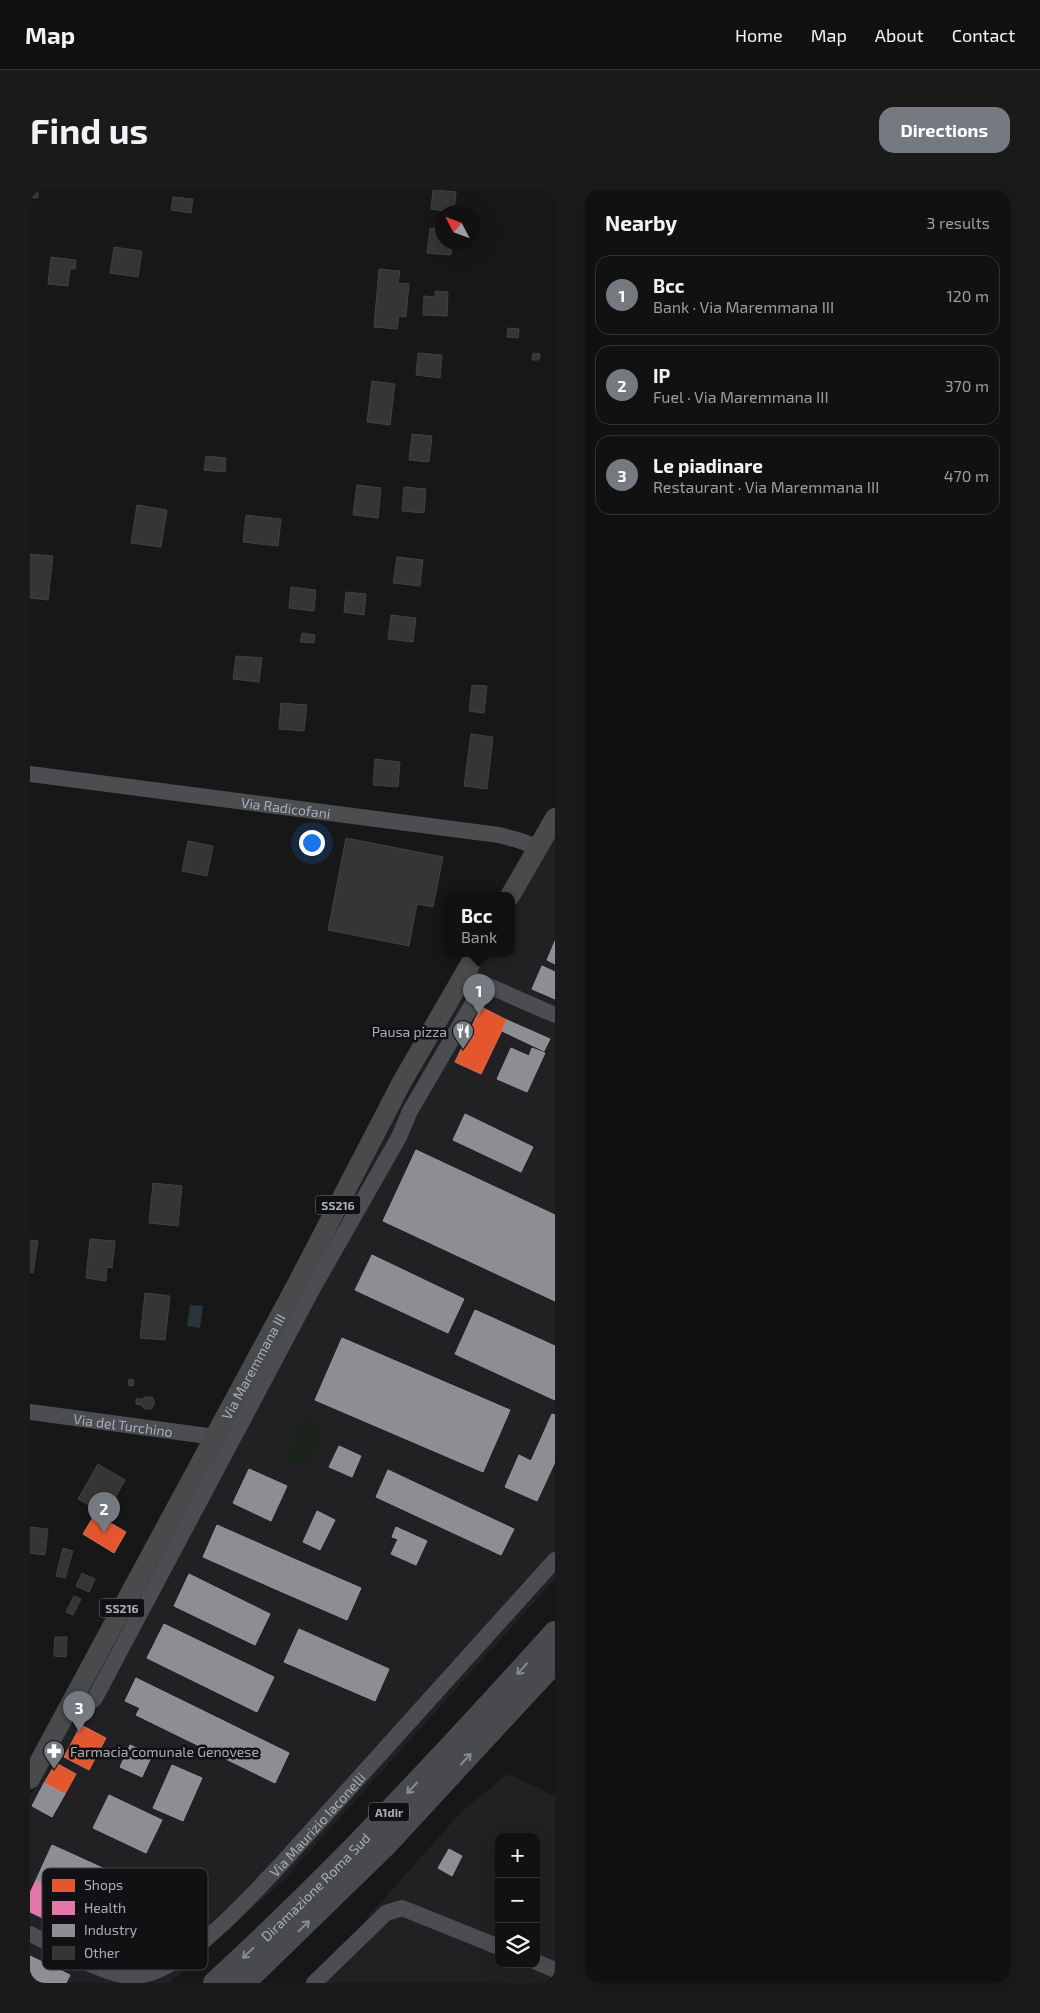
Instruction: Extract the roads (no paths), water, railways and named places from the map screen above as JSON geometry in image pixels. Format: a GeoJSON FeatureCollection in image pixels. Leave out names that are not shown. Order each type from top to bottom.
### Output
{"type":"FeatureCollection","features":[{"type":"Feature","properties":{"kind":"highway","name":"Diramazione Roma Sud"},"geometry":{"type":"LineString","coordinates":[[215,1983],[335,1868],[450,1748],[555,1633]]}},
{"type":"Feature","properties":{"kind":"highway","name":"Diramazione Roma Sud"},"geometry":{"type":"LineString","coordinates":[[244,1983],[374,1857],[555,1661]]}},
{"type":"Feature","properties":{"kind":"main road"},"geometry":{"type":"LineString","coordinates":[[512,892],[554,824]]}},
{"type":"Feature","properties":{"kind":"main road","name":"Via Maremmana III"},"geometry":{"type":"LineString","coordinates":[[30,1779],[215,1437],[402,1082],[474,957]]}},
{"type":"Feature","properties":{"kind":"street","name":"Via Radicofani"},"geometry":{"type":"LineString","coordinates":[[30,774],[499,835],[538,848]]}},
{"type":"Feature","properties":{"kind":"street"},"geometry":{"type":"LineString","coordinates":[[464,975],[555,1015]]}},
{"type":"Feature","properties":{"kind":"street"},"geometry":{"type":"LineString","coordinates":[[69,1707],[85,1707],[95,1698],[313,1288],[399,1138],[410,1111],[484,984]]}},
{"type":"Feature","properties":{"kind":"street","name":"Via del Turchino"},"geometry":{"type":"LineString","coordinates":[[30,1412],[215,1437]]}},
{"type":"Feature","properties":{"kind":"street","name":"Via Maurizio Iaconelli"},"geometry":{"type":"LineString","coordinates":[[208,1934],[247,1900],[283,1862],[555,1560]]}},
{"type":"Feature","properties":{"kind":"street"},"geometry":{"type":"LineString","coordinates":[[314,1983],[386,1913],[402,1908],[495,1944]]}},
{"type":"Feature","properties":{"kind":"street","name":"Via Maurizio Iaconelli"},"geometry":{"type":"LineString","coordinates":[[30,1934],[42,1939]]}},
{"type":"Feature","properties":{"kind":"street"},"geometry":{"type":"LineString","coordinates":[[540,1964],[555,1970]]}},
{"type":"Feature","properties":{"kind":"street","name":"Via Maurizio Iaconelli"},"geometry":{"type":"LineString","coordinates":[[111,1970],[122,1975],[145,1975],[156,1970]]}},
{"type":"Feature","properties":{"kind":"place","name":"Bcc"},"geometry":{"type":"Point","coordinates":[479,1015]}},
{"type":"Feature","properties":{"kind":"place","name":"Pausa pizza"},"geometry":{"type":"Point","coordinates":[463,1050]}},
{"type":"Feature","properties":{"kind":"place","name":"IP"},"geometry":{"type":"Point","coordinates":[104,1533]}},
{"type":"Feature","properties":{"kind":"place","name":"Le piadinare"},"geometry":{"type":"Point","coordinates":[79,1732]}},
{"type":"Feature","properties":{"kind":"place","name":"Farmacia comunale Genovese"},"geometry":{"type":"Point","coordinates":[54,1770]}}]}
